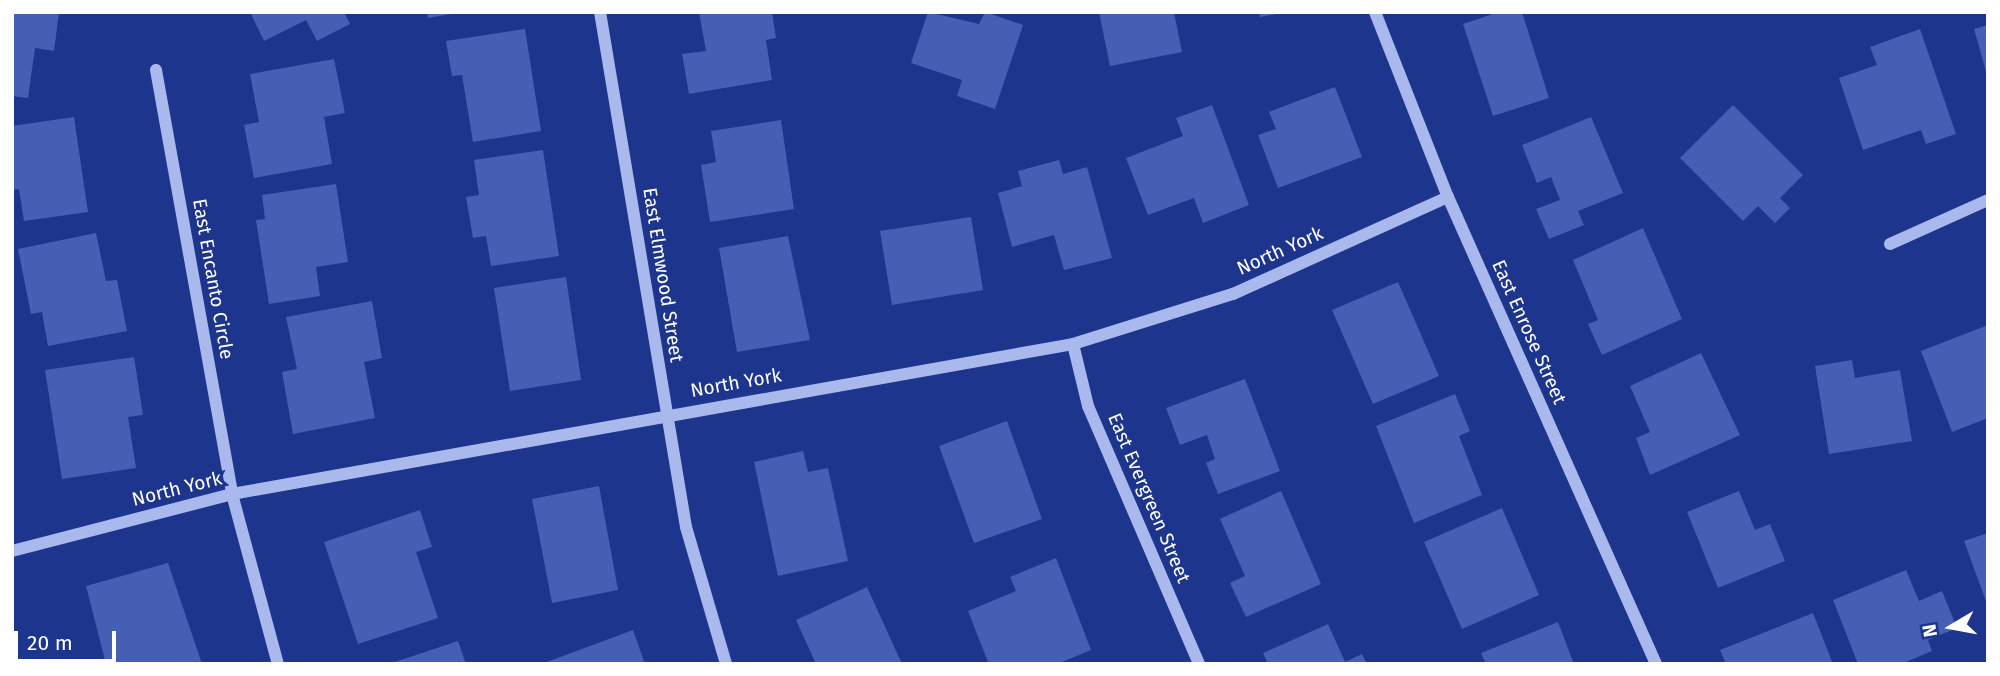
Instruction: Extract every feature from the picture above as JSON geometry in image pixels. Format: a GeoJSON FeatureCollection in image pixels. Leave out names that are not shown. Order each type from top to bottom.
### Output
{"type":"FeatureCollection","features":[{"type":"Feature","properties":{"kind":"street","name":"East Elmwood Street"},"geometry":{"type":"LineString","coordinates":[[600,12],[686,527],[726,664]]}},
{"type":"Feature","properties":{"kind":"street","name":"East Enrose Street"},"geometry":{"type":"LineString","coordinates":[[1375,12],[1448,197],[1656,664]]}},
{"type":"Feature","properties":{"kind":"street","name":"East Encanto Circle"},"geometry":{"type":"LineString","coordinates":[[156,70],[232,494],[278,664]]}},
{"type":"Feature","properties":{"kind":"street","name":"North York"},"geometry":{"type":"LineString","coordinates":[[12,551],[232,494],[1073,344],[1233,294],[1448,197]]}},
{"type":"Feature","properties":{"kind":"street"},"geometry":{"type":"LineString","coordinates":[[1890,244],[1988,200]]}},
{"type":"Feature","properties":{"kind":"street","name":"East Evergreen Street"},"geometry":{"type":"LineString","coordinates":[[1073,344],[1088,406],[1199,664]]}},
{"type":"Feature","properties":{"kind":"building"},"geometry":{"type":"Polygon","coordinates":[[[12,12],[59,12],[54,51],[35,48],[28,98],[12,96],[12,12]]]}},
{"type":"Feature","properties":{"kind":"building"},"geometry":{"type":"Polygon","coordinates":[[[250,12],[344,12],[350,24],[317,41],[306,20],[264,41],[250,12]]]}},
{"type":"Feature","properties":{"kind":"building"},"geometry":{"type":"Polygon","coordinates":[[[427,12],[451,12],[451,14],[428,18],[427,12]]]}},
{"type":"Feature","properties":{"kind":"building"},"geometry":{"type":"Polygon","coordinates":[[[699,12],[772,12],[776,38],[766,40],[772,80],[689,94],[682,54],[706,51],[699,12]]]}},
{"type":"Feature","properties":{"kind":"building"},"geometry":{"type":"Polygon","coordinates":[[[928,12],[979,24],[985,12],[1023,25],[995,109],[957,96],[962,80],[911,63],[928,12]]]}},
{"type":"Feature","properties":{"kind":"building"},"geometry":{"type":"Polygon","coordinates":[[[1099,12],[1174,12],[1182,52],[1110,66],[1099,12]]]}},
{"type":"Feature","properties":{"kind":"building"},"geometry":{"type":"Polygon","coordinates":[[[1259,12],[1276,12],[1276,14],[1260,17],[1259,12]]]}},
{"type":"Feature","properties":{"kind":"building"},"geometry":{"type":"Polygon","coordinates":[[[1499,12],[1522,12],[1549,98],[1493,116],[1463,24],[1499,12]]]}},
{"type":"Feature","properties":{"kind":"building"},"geometry":{"type":"Polygon","coordinates":[[[1988,25],[1988,75],[1987,75],[1974,29],[1988,25]]]}},
{"type":"Feature","properties":{"kind":"building"},"geometry":{"type":"Polygon","coordinates":[[[525,29],[541,131],[473,142],[462,75],[452,76],[446,41],[525,29]]]}},
{"type":"Feature","properties":{"kind":"building"},"geometry":{"type":"Polygon","coordinates":[[[1920,29],[1956,134],[1926,144],[1921,130],[1863,150],[1839,78],[1877,65],[1870,47],[1920,29]]]}},
{"type":"Feature","properties":{"kind":"building"},"geometry":{"type":"Polygon","coordinates":[[[334,59],[345,113],[324,117],[332,164],[254,178],[244,125],[259,122],[250,74],[334,59]]]}},
{"type":"Feature","properties":{"kind":"building"},"geometry":{"type":"Polygon","coordinates":[[[1335,87],[1362,157],[1278,188],[1258,135],[1276,129],[1269,112],[1335,87]]]}},
{"type":"Feature","properties":{"kind":"building"},"geometry":{"type":"Polygon","coordinates":[[[1212,105],[1249,205],[1203,223],[1194,198],[1148,215],[1126,158],[1183,136],[1176,118],[1212,105]]]}},
{"type":"Feature","properties":{"kind":"building"},"geometry":{"type":"Polygon","coordinates":[[[1733,105],[1803,175],[1780,198],[1790,208],[1775,223],[1758,206],[1743,221],[1680,158],[1733,105]]]}},
{"type":"Feature","properties":{"kind":"building"},"geometry":{"type":"Polygon","coordinates":[[[74,117],[88,212],[24,221],[19,189],[12,190],[12,126],[74,117]]]}},
{"type":"Feature","properties":{"kind":"building"},"geometry":{"type":"Polygon","coordinates":[[[1591,117],[1623,193],[1578,211],[1584,225],[1549,239],[1536,209],[1560,200],[1551,177],[1537,183],[1522,145],[1591,117]]]}},
{"type":"Feature","properties":{"kind":"building"},"geometry":{"type":"Polygon","coordinates":[[[781,120],[794,209],[710,222],[701,165],[716,162],[711,131],[781,120]]]}},
{"type":"Feature","properties":{"kind":"building"},"geometry":{"type":"Polygon","coordinates":[[[543,150],[559,256],[491,266],[486,236],[473,238],[466,197],[479,195],[474,160],[543,150]]]}},
{"type":"Feature","properties":{"kind":"building"},"geometry":{"type":"Polygon","coordinates":[[[1059,160],[1063,174],[1087,167],[1112,258],[1064,270],[1054,235],[1012,247],[998,193],[1022,186],[1018,171],[1059,160]]]}},
{"type":"Feature","properties":{"kind":"building"},"geometry":{"type":"Polygon","coordinates":[[[336,184],[348,262],[316,267],[320,296],[269,304],[256,220],[265,219],[262,195],[336,184]]]}},
{"type":"Feature","properties":{"kind":"building"},"geometry":{"type":"Polygon","coordinates":[[[971,217],[983,290],[892,305],[880,231],[971,217]]]}},
{"type":"Feature","properties":{"kind":"building"},"geometry":{"type":"Polygon","coordinates":[[[1643,228],[1682,319],[1602,355],[1588,324],[1598,320],[1573,260],[1643,228]]]}},
{"type":"Feature","properties":{"kind":"building"},"geometry":{"type":"Polygon","coordinates":[[[96,233],[106,281],[117,280],[127,331],[48,346],[42,312],[31,314],[18,249],[96,233]]]}},
{"type":"Feature","properties":{"kind":"building"},"geometry":{"type":"Polygon","coordinates":[[[788,236],[810,340],[737,352],[719,248],[788,236]]]}},
{"type":"Feature","properties":{"kind":"building"},"geometry":{"type":"Polygon","coordinates":[[[566,277],[581,380],[510,391],[494,288],[566,277]]]}},
{"type":"Feature","properties":{"kind":"building"},"geometry":{"type":"Polygon","coordinates":[[[1398,282],[1439,376],[1373,404],[1332,310],[1398,282]]]}},
{"type":"Feature","properties":{"kind":"building"},"geometry":{"type":"Polygon","coordinates":[[[372,301],[382,358],[364,362],[375,418],[293,434],[282,372],[297,369],[286,317],[372,301]]]}},
{"type":"Feature","properties":{"kind":"building"},"geometry":{"type":"Polygon","coordinates":[[[1988,325],[1988,418],[1952,432],[1921,351],[1988,325]]]}},
{"type":"Feature","properties":{"kind":"building"},"geometry":{"type":"Polygon","coordinates":[[[1701,353],[1740,435],[1650,475],[1636,438],[1650,432],[1630,386],[1701,353]]]}},
{"type":"Feature","properties":{"kind":"building"},"geometry":{"type":"Polygon","coordinates":[[[134,357],[143,415],[128,417],[136,468],[62,479],[45,370],[134,357]]]}},
{"type":"Feature","properties":{"kind":"building"},"geometry":{"type":"Polygon","coordinates":[[[1852,360],[1855,378],[1900,370],[1912,441],[1829,454],[1815,366],[1852,360]]]}},
{"type":"Feature","properties":{"kind":"building"},"geometry":{"type":"Polygon","coordinates":[[[1245,379],[1280,471],[1218,494],[1206,463],[1215,459],[1207,435],[1180,445],[1166,408],[1245,379]]]}},
{"type":"Feature","properties":{"kind":"building"},"geometry":{"type":"Polygon","coordinates":[[[1455,394],[1470,431],[1459,436],[1482,495],[1414,523],[1376,426],[1455,394]]]}},
{"type":"Feature","properties":{"kind":"building"},"geometry":{"type":"Polygon","coordinates":[[[1007,421],[1042,519],[974,543],[939,446],[1007,421]]]}},
{"type":"Feature","properties":{"kind":"building"},"geometry":{"type":"Polygon","coordinates":[[[803,451],[808,472],[828,468],[848,561],[778,576],[754,462],[803,451]]]}},
{"type":"Feature","properties":{"kind":"building"},"geometry":{"type":"Polygon","coordinates":[[[599,486],[618,590],[552,603],[532,499],[599,486]]]}},
{"type":"Feature","properties":{"kind":"building"},"geometry":{"type":"Polygon","coordinates":[[[1281,491],[1321,584],[1246,617],[1230,583],[1245,576],[1220,519],[1281,491]]]}},
{"type":"Feature","properties":{"kind":"building"},"geometry":{"type":"Polygon","coordinates":[[[1739,491],[1755,530],[1770,524],[1785,561],[1718,588],[1687,512],[1739,491]]]}},
{"type":"Feature","properties":{"kind":"building"},"geometry":{"type":"Polygon","coordinates":[[[1502,508],[1539,595],[1462,629],[1424,542],[1502,508]]]}},
{"type":"Feature","properties":{"kind":"building"},"geometry":{"type":"Polygon","coordinates":[[[420,510],[432,547],[416,552],[438,618],[358,644],[324,542],[420,510]]]}},
{"type":"Feature","properties":{"kind":"building"},"geometry":{"type":"Polygon","coordinates":[[[1988,533],[1988,604],[1987,604],[1964,541],[1988,533]]]}},
{"type":"Feature","properties":{"kind":"building"},"geometry":{"type":"Polygon","coordinates":[[[1056,558],[1091,650],[1057,664],[988,662],[968,611],[1016,591],[1010,577],[1056,558]]]}},
{"type":"Feature","properties":{"kind":"building"},"geometry":{"type":"Polygon","coordinates":[[[168,563],[202,664],[106,664],[86,586],[168,563]]]}},
{"type":"Feature","properties":{"kind":"building"},"geometry":{"type":"Polygon","coordinates":[[[1906,570],[1919,601],[1942,591],[1957,628],[1928,640],[1932,651],[1901,664],[1858,664],[1833,600],[1906,570]]]}},
{"type":"Feature","properties":{"kind":"building"},"geometry":{"type":"Polygon","coordinates":[[[867,587],[902,664],[816,664],[796,620],[867,587]]]}},
{"type":"Feature","properties":{"kind":"building"},"geometry":{"type":"Polygon","coordinates":[[[1813,613],[1833,664],[1726,664],[1720,650],[1813,613]]]}},
{"type":"Feature","properties":{"kind":"building"},"geometry":{"type":"Polygon","coordinates":[[[1558,622],[1574,664],[1486,664],[1481,653],[1558,622]]]}},
{"type":"Feature","properties":{"kind":"building"},"geometry":{"type":"Polygon","coordinates":[[[1328,624],[1345,662],[1362,654],[1367,664],[1268,664],[1263,653],[1328,624]]]}},
{"type":"Feature","properties":{"kind":"building"},"geometry":{"type":"Polygon","coordinates":[[[633,630],[645,664],[544,663],[633,630]]]}},
{"type":"Feature","properties":{"kind":"building"},"geometry":{"type":"Polygon","coordinates":[[[458,641],[466,664],[392,664],[392,663],[458,641]]]}}]}
